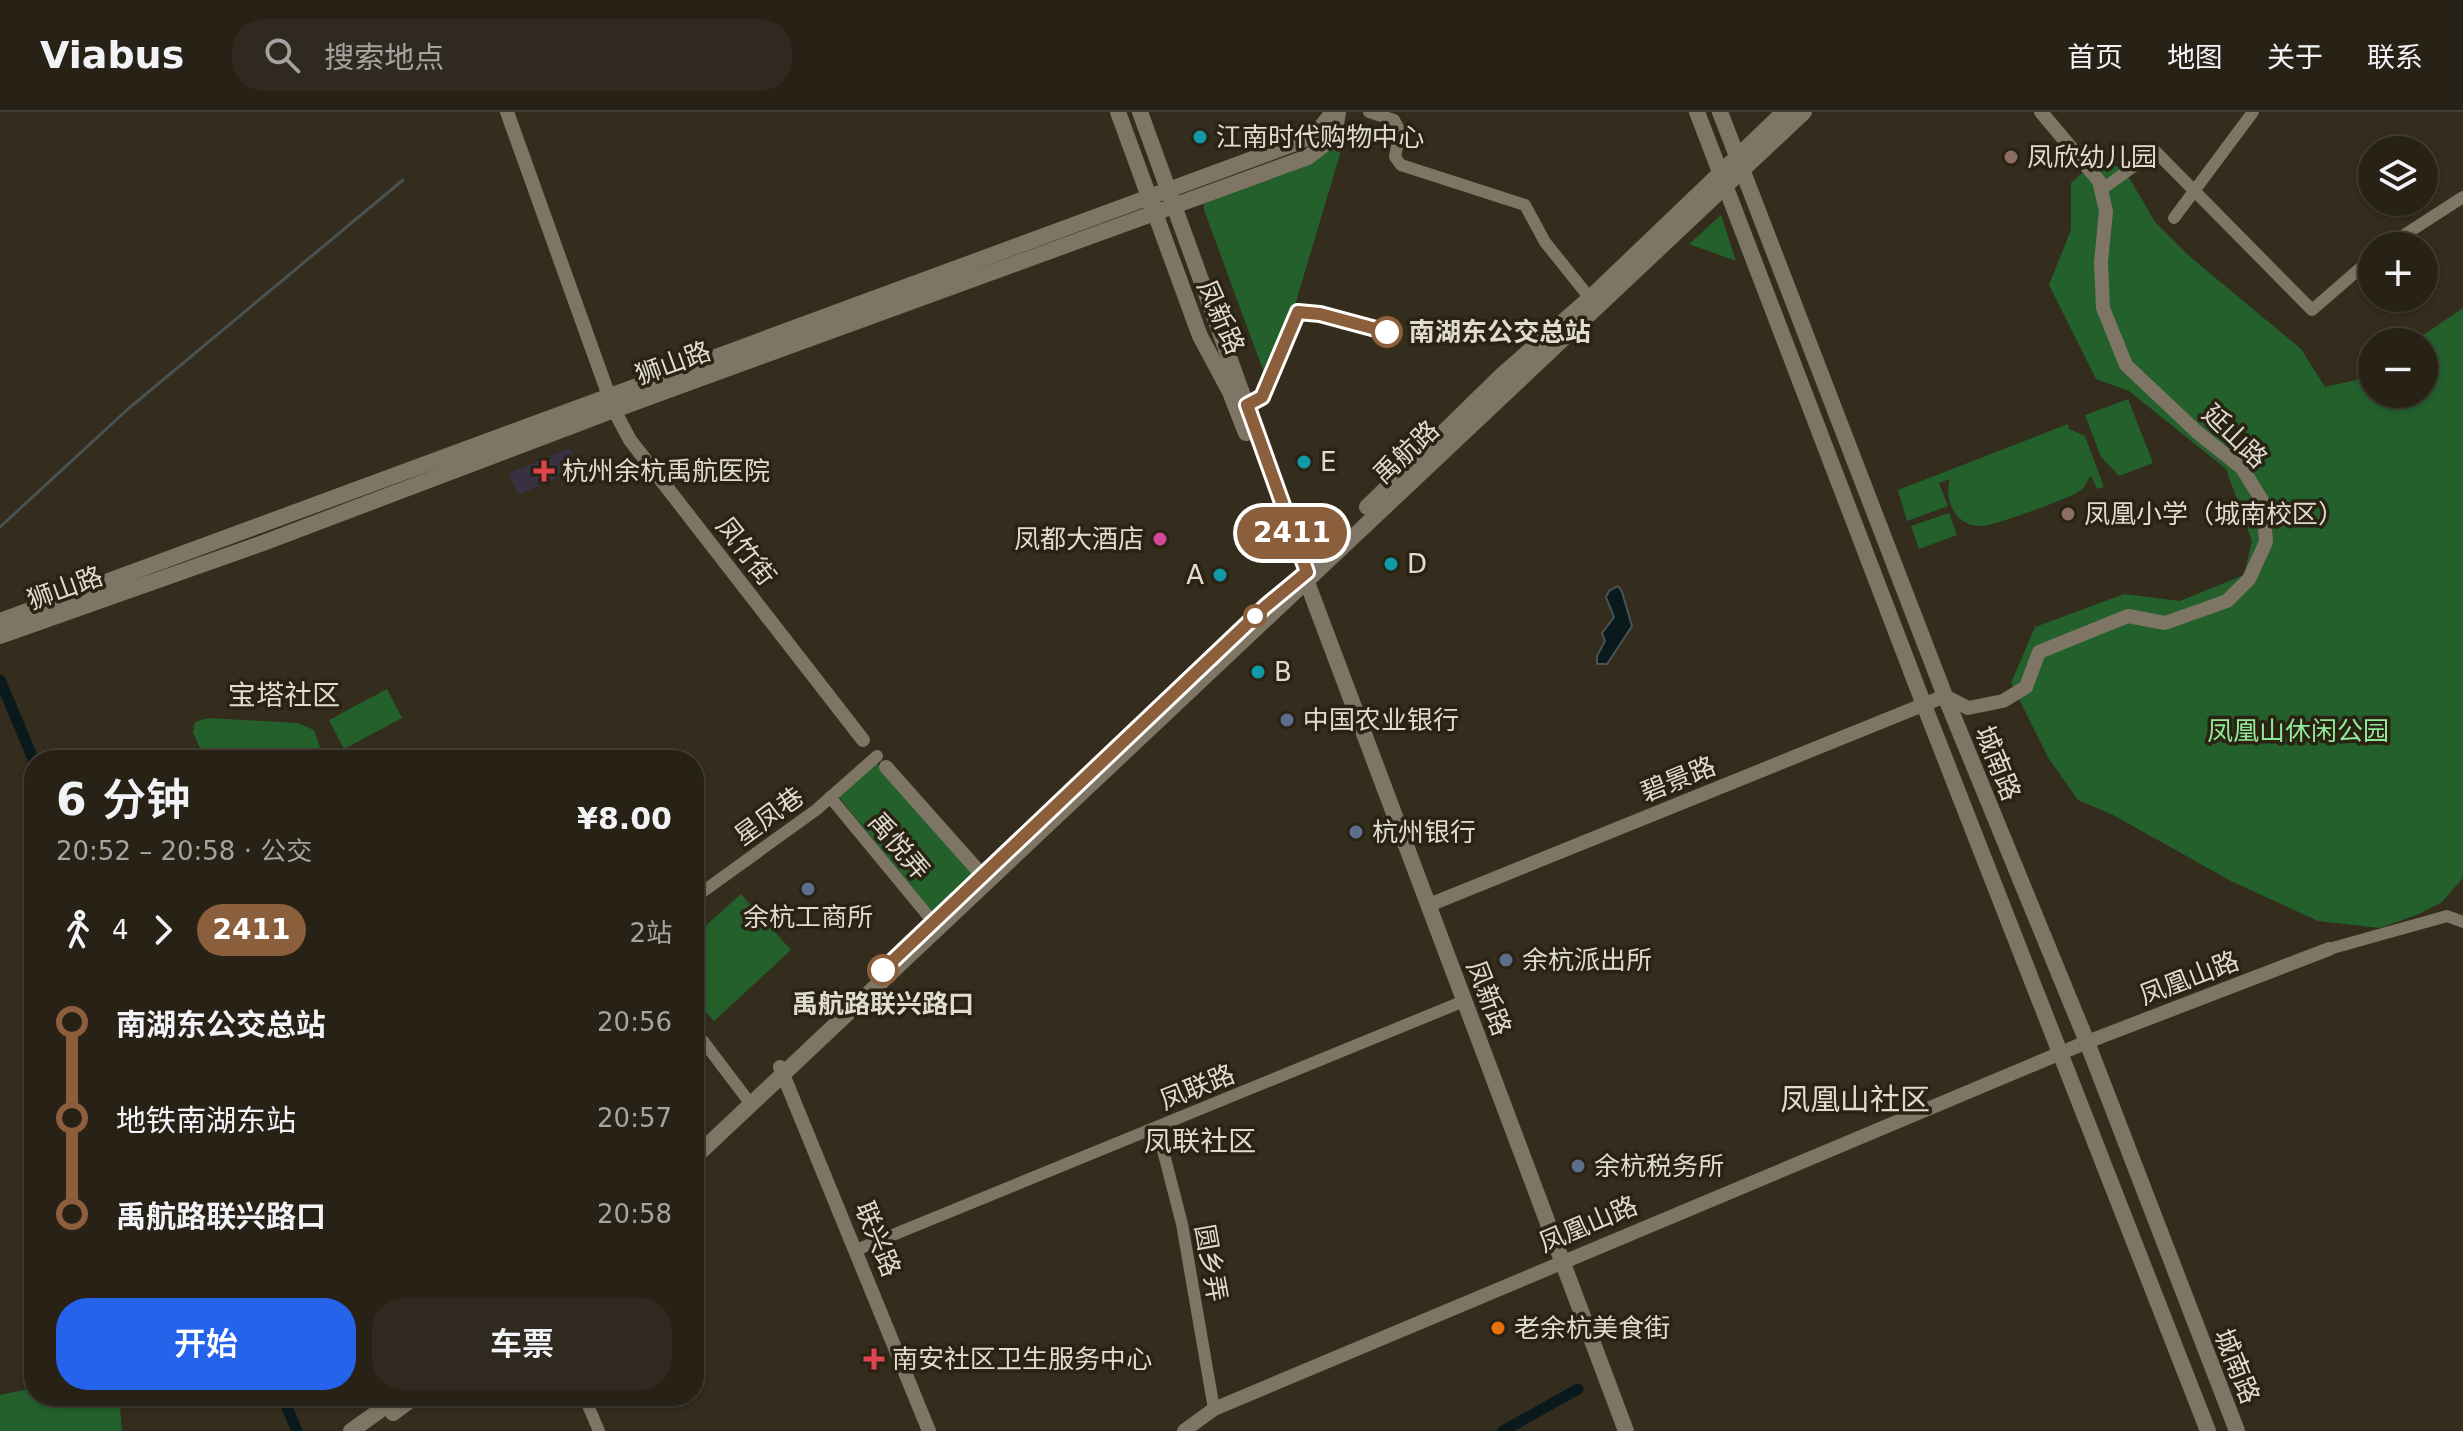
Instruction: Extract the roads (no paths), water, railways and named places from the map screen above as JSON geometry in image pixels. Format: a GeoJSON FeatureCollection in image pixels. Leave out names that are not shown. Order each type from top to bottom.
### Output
{"type":"FeatureCollection","features":[{"type":"Feature","properties":{"kind":"main road","name":"凤新路"},"geometry":{"type":"LineString","coordinates":[[1118,112],[1200,336],[1230,392],[1305,577],[1626,1431]]}},
{"type":"Feature","properties":{"kind":"main road","name":"凤新路"},"geometry":{"type":"LineString","coordinates":[[1140,112],[1305,577]]}},
{"type":"Feature","properties":{"kind":"main road","name":"狮山路"},"geometry":{"type":"LineString","coordinates":[[2,631],[263,543],[612,402],[1150,197],[1172,198],[1308,157],[1334,137],[1335,112]]}},
{"type":"Feature","properties":{"kind":"main road","name":"城南路"},"geometry":{"type":"LineString","coordinates":[[1697,112],[1924,705],[2208,1431]]}},
{"type":"Feature","properties":{"kind":"main road","name":"城南路"},"geometry":{"type":"LineString","coordinates":[[1720,112],[1945,696],[2087,1042],[2237,1431]]}},
{"type":"Feature","properties":{"kind":"main road","name":"禹航路"},"geometry":{"type":"LineString","coordinates":[[1739,164],[1784,112]]}},
{"type":"Feature","properties":{"kind":"main road","name":"禹航路"},"geometry":{"type":"LineString","coordinates":[[704,1139],[782,1071],[987,880],[1373,516],[1722,179],[1804,112]]}},
{"type":"Feature","properties":{"kind":"main road","name":"狮山路"},"geometry":{"type":"LineString","coordinates":[[612,402],[1154,214],[1172,198]]}},
{"type":"Feature","properties":{"kind":"main road","name":"禹航路"},"geometry":{"type":"LineString","coordinates":[[704,1148],[982,875],[1266,606],[1305,577]]}},
{"type":"Feature","properties":{"kind":"main road"},"geometry":{"type":"LineString","coordinates":[[351,1431],[386,1406]]}},
{"type":"Feature","properties":{"kind":"main road"},"geometry":{"type":"LineString","coordinates":[[370,1431],[403,1406]]}},
{"type":"Feature","properties":{"kind":"street","name":"凤竹街"},"geometry":{"type":"LineString","coordinates":[[507,112],[612,402],[630,440],[863,740]]}},
{"type":"Feature","properties":{"kind":"street"},"geometry":{"type":"LineString","coordinates":[[1369,112],[1394,120],[1400,131],[1395,157],[1401,165],[1525,205],[1545,242],[1594,302]]}},
{"type":"Feature","properties":{"kind":"street","name":"延山路"},"geometry":{"type":"LineString","coordinates":[[1945,696],[1968,708],[2003,701],[2026,687],[2039,652],[2086,631],[2128,616],[2165,623],[2227,601],[2249,579],[2266,542],[2263,502],[2242,468],[2197,432],[2126,365],[2103,308],[2101,262],[2106,211],[2099,181],[2041,112]]}},
{"type":"Feature","properties":{"kind":"street"},"geometry":{"type":"LineString","coordinates":[[2174,218],[2253,112]]}},
{"type":"Feature","properties":{"kind":"street"},"geometry":{"type":"LineString","coordinates":[[2101,190],[2155,151],[2312,310],[2358,270]]}},
{"type":"Feature","properties":{"kind":"street"},"geometry":{"type":"LineString","coordinates":[[2409,232],[2463,197]]}},
{"type":"Feature","properties":{"kind":"street","name":"碧景路"},"geometry":{"type":"LineString","coordinates":[[1429,905],[1945,696]]}},
{"type":"Feature","properties":{"kind":"street"},"geometry":{"type":"LineString","coordinates":[[863,740],[982,875]]}},
{"type":"Feature","properties":{"kind":"street","name":"星凤巷"},"geometry":{"type":"LineString","coordinates":[[704,891],[830,797],[866,764],[881,762]]}},
{"type":"Feature","properties":{"kind":"street","name":"禹悦弄"},"geometry":{"type":"LineString","coordinates":[[830,797],[934,923]]}},
{"type":"Feature","properties":{"kind":"street"},"geometry":{"type":"LineString","coordinates":[[2329,949],[2447,916],[2463,922]]}},
{"type":"Feature","properties":{"kind":"street","name":"凤凰山路"},"geometry":{"type":"LineString","coordinates":[[1184,1431],[1214,1409],[1562,1261],[2087,1042],[2329,949]]}},
{"type":"Feature","properties":{"kind":"street","name":"凤联路"},"geometry":{"type":"LineString","coordinates":[[856,1250],[1464,1001]]}},
{"type":"Feature","properties":{"kind":"street"},"geometry":{"type":"LineString","coordinates":[[704,1042],[747,1099]]}},
{"type":"Feature","properties":{"kind":"street","name":"联兴路"},"geometry":{"type":"LineString","coordinates":[[782,1071],[929,1431]]}},
{"type":"Feature","properties":{"kind":"street","name":"圆乡弄"},"geometry":{"type":"LineString","coordinates":[[1157,1127],[1182,1224],[1214,1409]]}},
{"type":"Feature","properties":{"kind":"street"},"geometry":{"type":"LineString","coordinates":[[588,1406],[599,1431]]}},
{"type":"Feature","properties":{"kind":"waterway"},"geometry":{"type":"LineString","coordinates":[[0,527],[128,409],[403,180]]}},
{"type":"Feature","properties":{"kind":"waterway"},"geometry":{"type":"LineString","coordinates":[[0,680],[29,750]]}},
{"type":"Feature","properties":{"kind":"waterway"},"geometry":{"type":"LineString","coordinates":[[1503,1431],[1578,1389]]}},
{"type":"Feature","properties":{"kind":"waterway"},"geometry":{"type":"LineString","coordinates":[[286,1406],[297,1431]]}},
{"type":"Feature","properties":{"kind":"place","name":"江南时代购物中心"},"geometry":{"type":"Point","coordinates":[1200,137]}},
{"type":"Feature","properties":{"kind":"place","name":"凤欣幼儿园"},"geometry":{"type":"Point","coordinates":[2011,157]}},
{"type":"Feature","properties":{"kind":"place","name":"南湖东公交总站"},"geometry":{"type":"Point","coordinates":[1387,332]}},
{"type":"Feature","properties":{"kind":"place","name":"E"},"geometry":{"type":"Point","coordinates":[1304,462]}},
{"type":"Feature","properties":{"kind":"place","name":"杭州余杭禹航医院"},"geometry":{"type":"Point","coordinates":[544,471]}},
{"type":"Feature","properties":{"kind":"place","name":"凤凰小学（城南校区）"},"geometry":{"type":"Point","coordinates":[2068,514]}},
{"type":"Feature","properties":{"kind":"place","name":"凤都大酒店"},"geometry":{"type":"Point","coordinates":[1160,539]}},
{"type":"Feature","properties":{"kind":"place","name":"D"},"geometry":{"type":"Point","coordinates":[1391,564]}},
{"type":"Feature","properties":{"kind":"place","name":"A"},"geometry":{"type":"Point","coordinates":[1220,575]}},
{"type":"Feature","properties":{"kind":"place","name":"B"},"geometry":{"type":"Point","coordinates":[1258,672]}},
{"type":"Feature","properties":{"kind":"place","name":"中国农业银行"},"geometry":{"type":"Point","coordinates":[1287,720]}},
{"type":"Feature","properties":{"kind":"place","name":"杭州银行"},"geometry":{"type":"Point","coordinates":[1356,832]}},
{"type":"Feature","properties":{"kind":"place","name":"余杭工商所"},"geometry":{"type":"Point","coordinates":[808,889]}},
{"type":"Feature","properties":{"kind":"place","name":"余杭派出所"},"geometry":{"type":"Point","coordinates":[1506,960]}},
{"type":"Feature","properties":{"kind":"place","name":"禹航路联兴路口"},"geometry":{"type":"Point","coordinates":[883,970]}},
{"type":"Feature","properties":{"kind":"place","name":"余杭税务所"},"geometry":{"type":"Point","coordinates":[1578,1166]}},
{"type":"Feature","properties":{"kind":"place","name":"老余杭美食街"},"geometry":{"type":"Point","coordinates":[1498,1328]}},
{"type":"Feature","properties":{"kind":"place","name":"南安社区卫生服务中心"},"geometry":{"type":"Point","coordinates":[874,1359]}},
{"type":"Feature","properties":{"kind":"district","name":"宝塔社区"},"geometry":{"type":"Point","coordinates":[284,695]}},
{"type":"Feature","properties":{"kind":"district","name":"凤凰山社区"},"geometry":{"type":"Point","coordinates":[1855,1100]}},
{"type":"Feature","properties":{"kind":"district","name":"凤联社区"},"geometry":{"type":"Point","coordinates":[1200,1141]}},
{"type":"Feature","properties":{"kind":"park label","name":"凤凰山休闲公园"},"geometry":{"type":"Point","coordinates":[2298,731]}}]}
